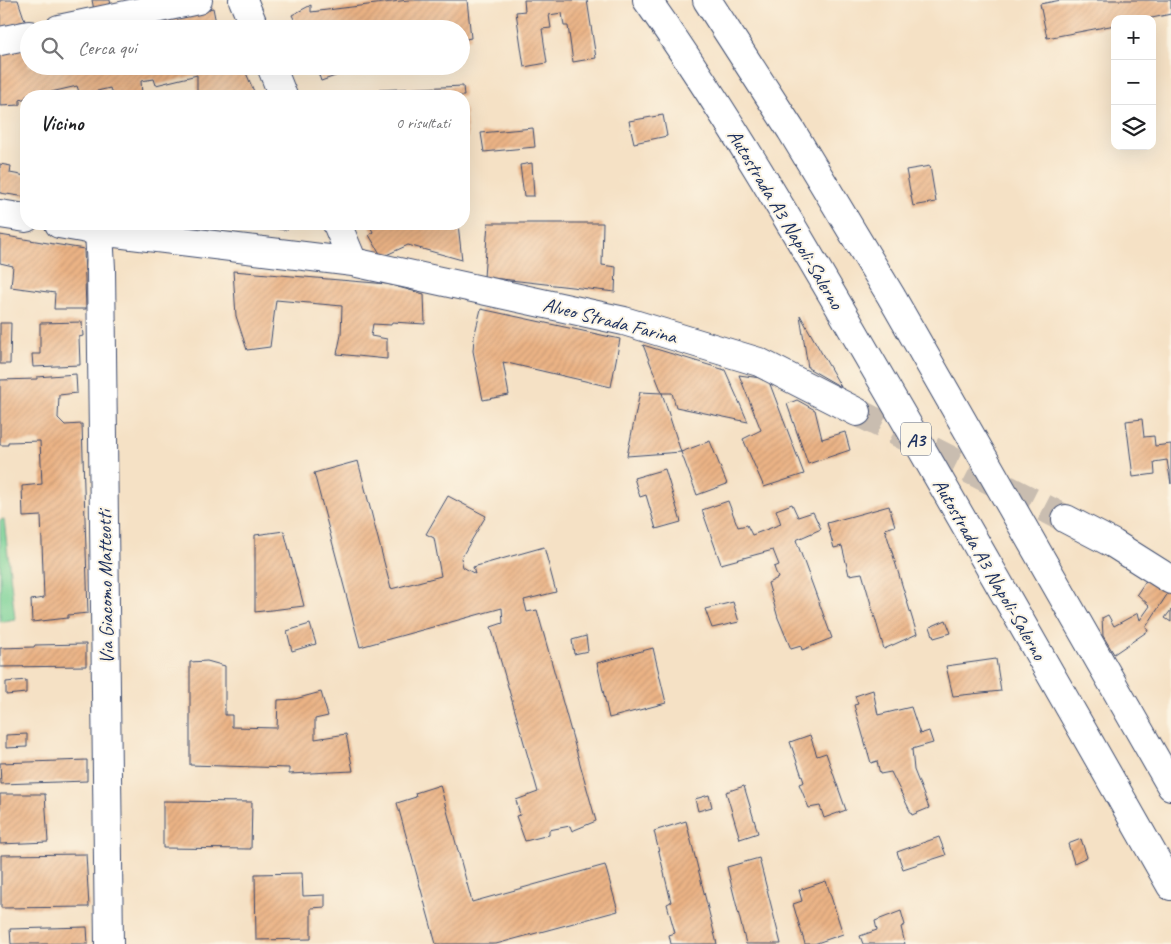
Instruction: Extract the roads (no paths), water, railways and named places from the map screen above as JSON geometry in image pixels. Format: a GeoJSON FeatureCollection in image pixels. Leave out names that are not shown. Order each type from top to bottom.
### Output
{"type":"FeatureCollection","features":[{"type":"Feature","properties":{"kind":"main road"},"geometry":{"type":"LineString","coordinates":[[102,20],[198,0]]}},
{"type":"Feature","properties":{"kind":"main road"},"geometry":{"type":"LineString","coordinates":[[243,0],[251,20]]}},
{"type":"Feature","properties":{"kind":"main road","name":"Autostrada A3 Napoli-Salerno"},"geometry":{"type":"LineString","coordinates":[[647,0],[689,60],[806,249],[986,559],[1171,886]]}},
{"type":"Feature","properties":{"kind":"main road","name":"A3"},"geometry":{"type":"LineString","coordinates":[[707,0],[791,130],[891,296],[1171,786]]}},
{"type":"Feature","properties":{"kind":"main road"},"geometry":{"type":"LineString","coordinates":[[0,41],[20,37]]}},
{"type":"Feature","properties":{"kind":"main road"},"geometry":{"type":"LineString","coordinates":[[275,75],[281,90]]}},
{"type":"Feature","properties":{"kind":"main road"},"geometry":{"type":"LineString","coordinates":[[0,214],[20,217]]}},
{"type":"Feature","properties":{"kind":"main road","name":"Alveo Strada Farina"},"geometry":{"type":"LineString","coordinates":[[93,230],[353,262],[624,321],[759,362],[857,412]]}},
{"type":"Feature","properties":{"kind":"main road"},"geometry":{"type":"LineString","coordinates":[[340,230],[353,262]]}},
{"type":"Feature","properties":{"kind":"main road","name":"Via Giacomo Matteotti"},"geometry":{"type":"LineString","coordinates":[[99,231],[109,944]]}},
{"type":"Feature","properties":{"kind":"main road"},"geometry":{"type":"LineString","coordinates":[[1066,519],[1114,544],[1171,580]]}},
{"type":"Feature","properties":{"kind":"tunnel"},"geometry":{"type":"LineString","coordinates":[[857,412],[1066,519]]}}]}
